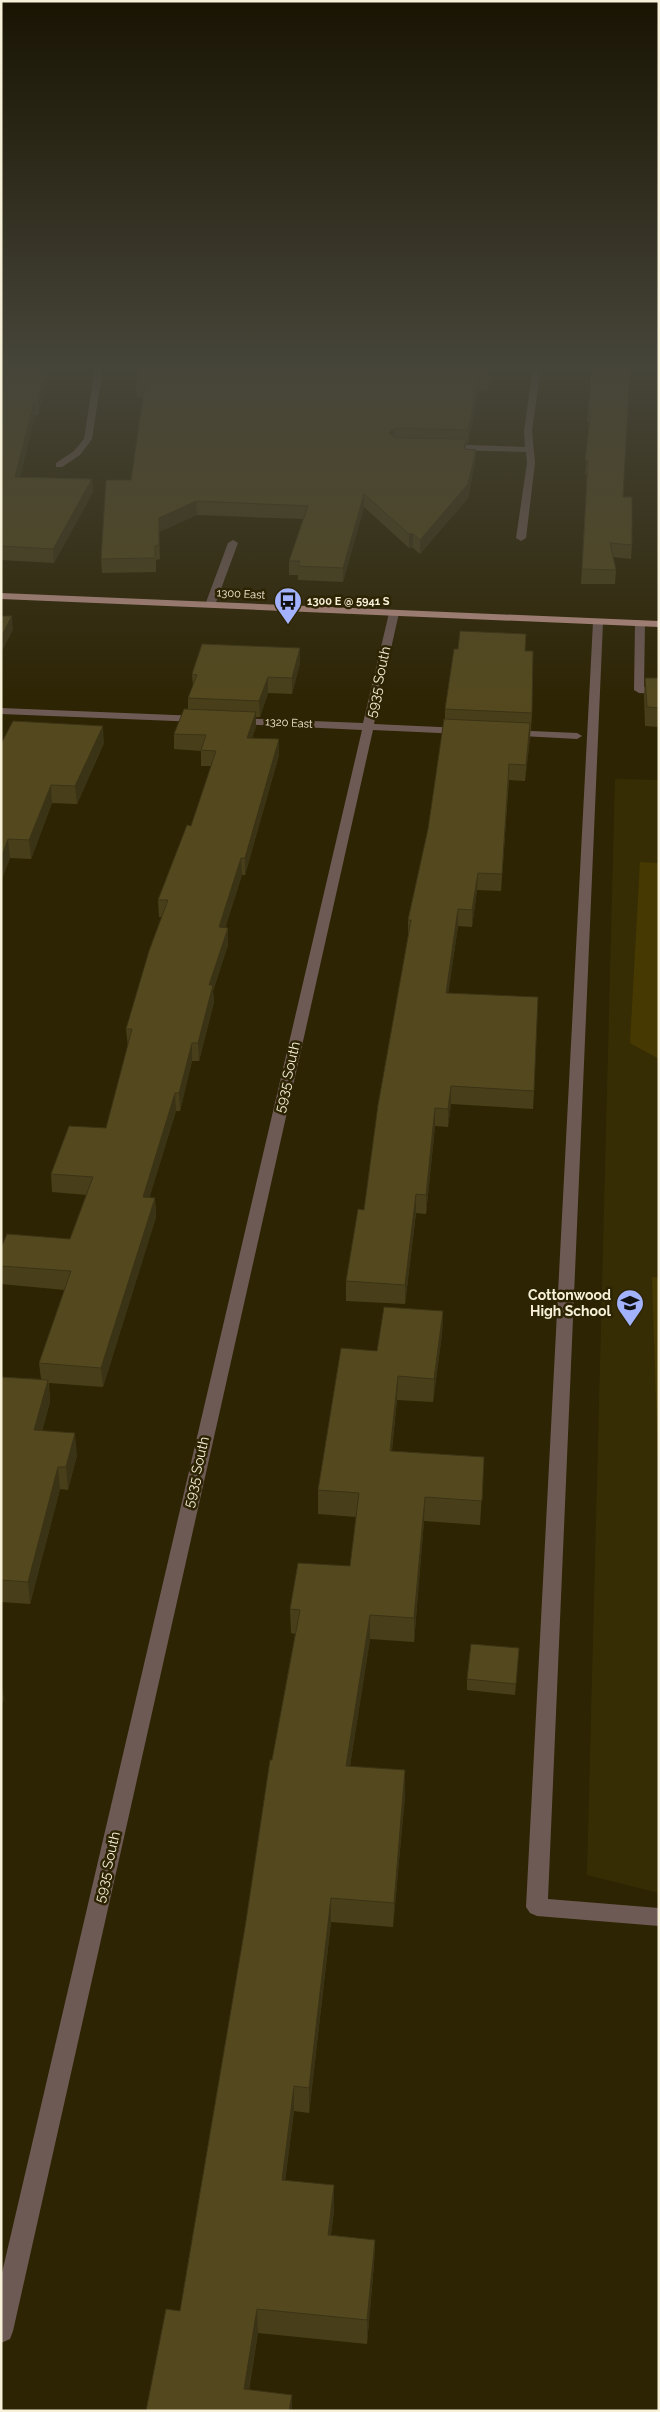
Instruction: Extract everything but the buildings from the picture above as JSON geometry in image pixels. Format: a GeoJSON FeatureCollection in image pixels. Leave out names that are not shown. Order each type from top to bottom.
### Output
{"type":"FeatureCollection","features":[{"type":"Feature","properties":{"kind":"main road","name":"1300 East"},"geometry":{"type":"LineString","coordinates":[[1,596],[659,624]]}},
{"type":"Feature","properties":{"kind":"street"},"geometry":{"type":"LineString","coordinates":[[521,538],[529,480]]}},
{"type":"Feature","properties":{"kind":"street"},"geometry":{"type":"LineString","coordinates":[[210,605],[233,543]]}},
{"type":"Feature","properties":{"kind":"street","name":"5935 South"},"geometry":{"type":"LineString","coordinates":[[1,2331],[262,1181],[394,613]]}},
{"type":"Feature","properties":{"kind":"street"},"geometry":{"type":"LineString","coordinates":[[598,622],[537,1907],[659,1917]]}},
{"type":"Feature","properties":{"kind":"street"},"geometry":{"type":"LineString","coordinates":[[640,624],[639,690],[659,691]]}},
{"type":"Feature","properties":{"kind":"street","name":"1320 East"},"geometry":{"type":"LineString","coordinates":[[1,711],[471,731]]}},
{"type":"Feature","properties":{"kind":"street"},"geometry":{"type":"LineString","coordinates":[[500,732],[578,736]]}},
{"type":"Feature","properties":{"kind":"shaded area","name":"Cottonwood High School"},"geometry":{"type":"Polygon","coordinates":[[[615,779],[659,780],[659,1893],[587,1875],[615,779]]]}},
{"type":"Feature","properties":{"kind":"shaded area"},"geometry":{"type":"Polygon","coordinates":[[[640,862],[659,863],[659,1059],[630,1043],[640,862]]]}},
{"type":"Feature","properties":{"kind":"shaded area"},"geometry":{"type":"Polygon","coordinates":[[[652,1277],[659,1278],[659,1491],[652,1277]]]}},
{"type":"Feature","properties":{"kind":"place","name":"1300 E @ 5941 S"},"geometry":{"type":"Point","coordinates":[288,625]}},
{"type":"Feature","properties":{"kind":"place","name":"Cottonwood High School"},"geometry":{"type":"Point","coordinates":[630,1327]}}]}
